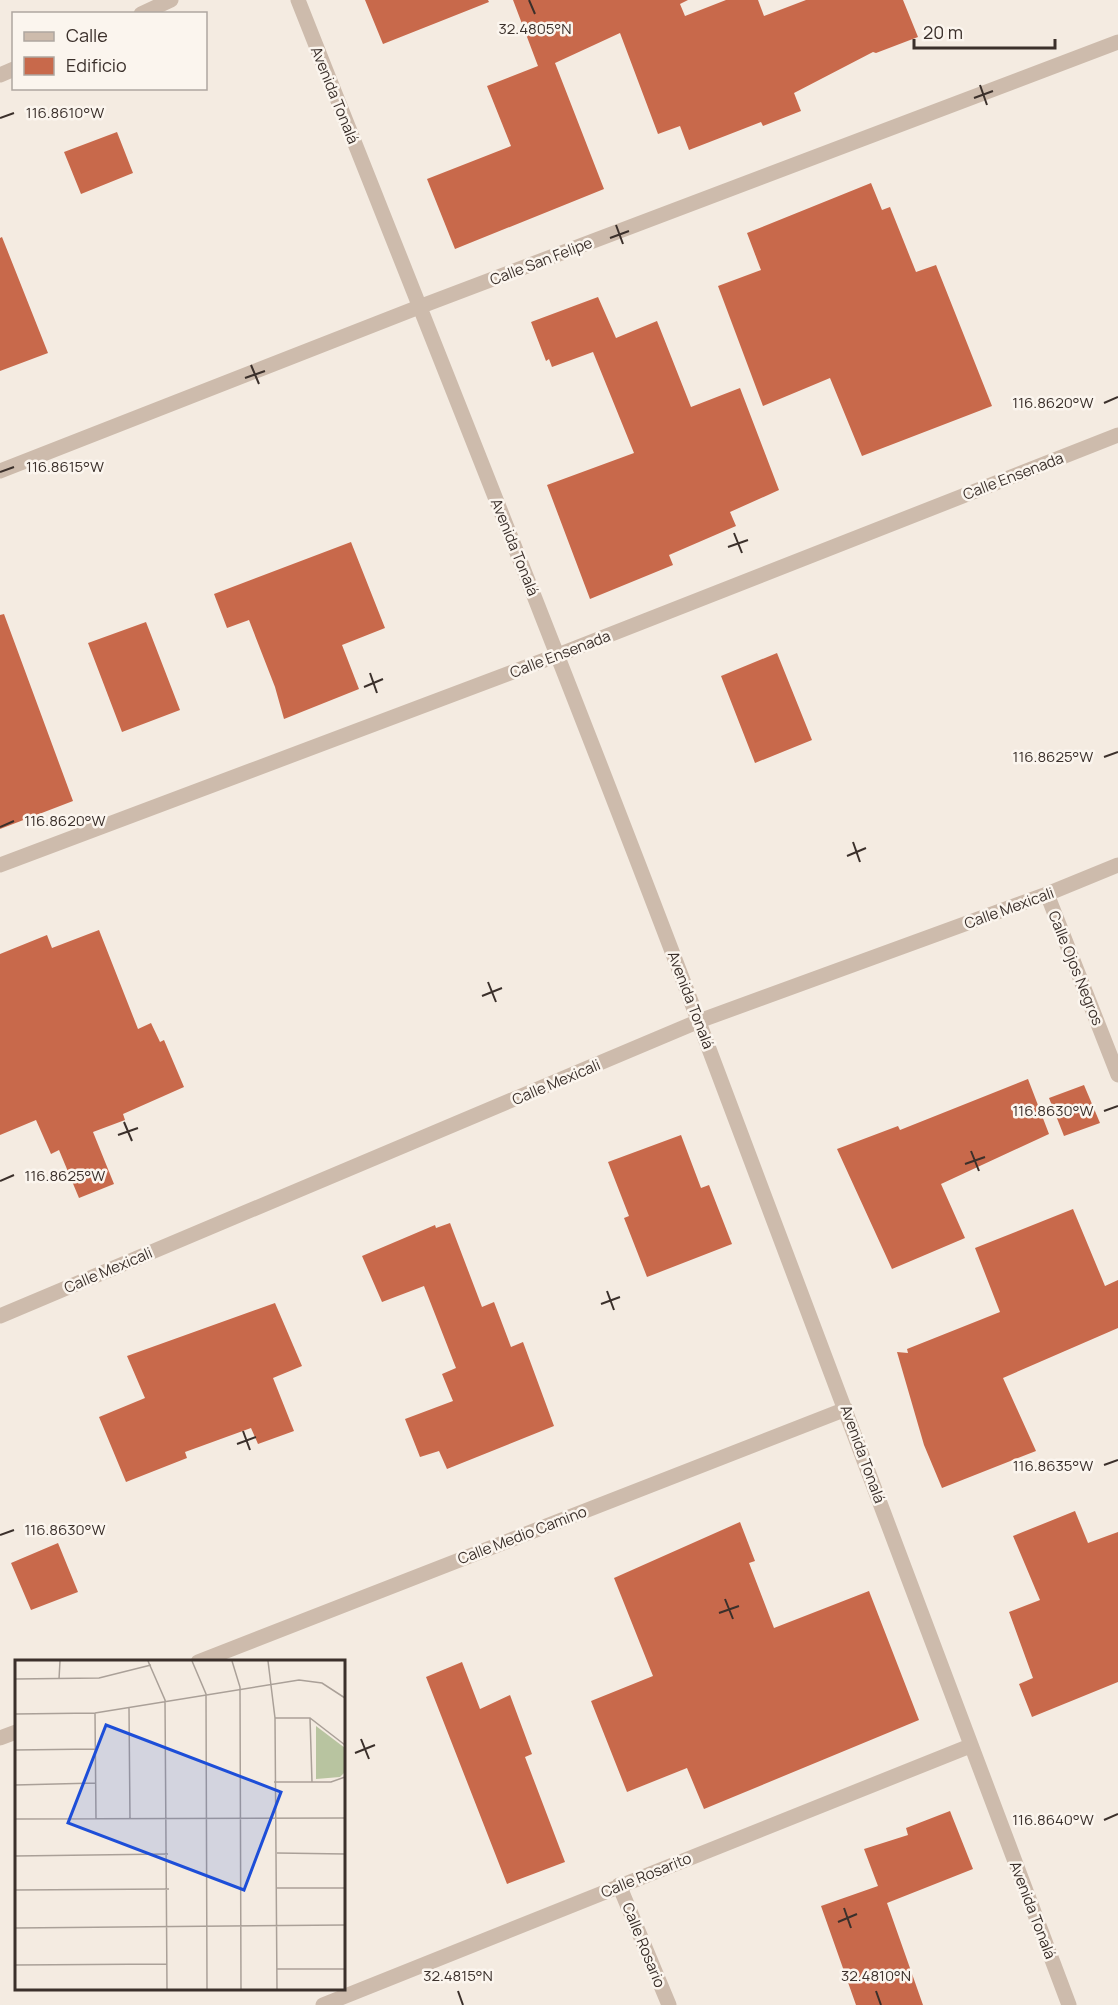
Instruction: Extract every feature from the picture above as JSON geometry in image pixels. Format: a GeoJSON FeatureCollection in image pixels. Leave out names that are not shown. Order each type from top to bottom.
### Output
{"type":"FeatureCollection","features":[{"type":"Feature","properties":{"kind":"street"},"geometry":{"type":"LineString","coordinates":[[145,12],[171,0]]}},
{"type":"Feature","properties":{"kind":"street","name":"Avenida Tonalá"},"geometry":{"type":"LineString","coordinates":[[298,0],[558,655],[846,1409],[970,1746],[1069,2005]]}},
{"type":"Feature","properties":{"kind":"street","name":"Calle San Felipe"},"geometry":{"type":"LineString","coordinates":[[0,471],[419,307],[1118,42]]}},
{"type":"Feature","properties":{"kind":"street","name":"Calle Ensenada"},"geometry":{"type":"LineString","coordinates":[[0,865],[558,655],[1118,435]]}},
{"type":"Feature","properties":{"kind":"street","name":"Calle Mexicali"},"geometry":{"type":"LineString","coordinates":[[0,1316],[699,1022],[1047,894],[1118,865]]}},
{"type":"Feature","properties":{"kind":"street","name":"Calle Ojos Negros"},"geometry":{"type":"LineString","coordinates":[[1047,894],[1118,1075]]}},
{"type":"Feature","properties":{"kind":"street","name":"Calle Medio Camino"},"geometry":{"type":"LineString","coordinates":[[203,1660],[846,1409]]}},
{"type":"Feature","properties":{"kind":"street"},"geometry":{"type":"LineString","coordinates":[[0,1738],[15,1732]]}},
{"type":"Feature","properties":{"kind":"street","name":"Calle Rosarito"},"geometry":{"type":"LineString","coordinates":[[323,2005],[970,1746]]}},
{"type":"Feature","properties":{"kind":"street","name":"Calle Rosario"},"geometry":{"type":"LineString","coordinates":[[620,1885],[669,2005]]}},
{"type":"Feature","properties":{"kind":"building"},"geometry":{"type":"Polygon","coordinates":[[[365,0],[488,0],[489,2],[383,44],[365,0]]]}},
{"type":"Feature","properties":{"kind":"building"},"geometry":{"type":"Polygon","coordinates":[[[513,0],[688,0],[680,4],[685,16],[726,0],[758,0],[764,16],[806,0],[903,0],[918,37],[876,53],[873,52],[794,93],[801,111],[763,126],[761,122],[689,150],[680,126],[658,134],[620,33],[555,63],[604,189],[455,249],[427,179],[511,146],[487,86],[538,66],[513,0]]]}},
{"type":"Feature","properties":{"kind":"building"},"geometry":{"type":"Polygon","coordinates":[[[117,132],[133,173],[81,194],[64,152],[117,132]]]}},
{"type":"Feature","properties":{"kind":"building"},"geometry":{"type":"Polygon","coordinates":[[[871,183],[882,210],[890,207],[916,272],[936,265],[992,406],[862,456],[830,378],[763,406],[718,286],[761,270],[747,233],[871,183]]]}},
{"type":"Feature","properties":{"kind":"building"},"geometry":{"type":"Polygon","coordinates":[[[2,237],[48,353],[0,371],[0,238],[2,237]]]}},
{"type":"Feature","properties":{"kind":"building"},"geometry":{"type":"Polygon","coordinates":[[[598,297],[616,338],[657,321],[691,407],[740,388],[779,490],[730,512],[736,526],[669,555],[673,565],[590,599],[547,485],[634,453],[593,352],[552,367],[549,359],[546,361],[531,322],[598,297]]]}},
{"type":"Feature","properties":{"kind":"building"},"geometry":{"type":"Polygon","coordinates":[[[351,542],[385,628],[342,645],[359,689],[284,719],[275,687],[249,620],[227,628],[214,594],[351,542]]]}},
{"type":"Feature","properties":{"kind":"building"},"geometry":{"type":"Polygon","coordinates":[[[4,614],[73,801],[0,829],[0,615],[4,614]]]}},
{"type":"Feature","properties":{"kind":"building"},"geometry":{"type":"Polygon","coordinates":[[[146,622],[180,710],[122,732],[88,643],[146,622]]]}},
{"type":"Feature","properties":{"kind":"building"},"geometry":{"type":"Polygon","coordinates":[[[777,653],[812,740],[755,763],[721,676],[777,653]]]}},
{"type":"Feature","properties":{"kind":"building"},"geometry":{"type":"Polygon","coordinates":[[[99,930],[138,1029],[151,1023],[160,1042],[164,1040],[184,1087],[123,1114],[125,1120],[93,1132],[114,1184],[79,1198],[59,1150],[51,1154],[36,1120],[0,1135],[0,954],[47,935],[52,948],[99,930]]]}},
{"type":"Feature","properties":{"kind":"building"},"geometry":{"type":"Polygon","coordinates":[[[1028,1079],[1049,1134],[941,1184],[965,1238],[892,1269],[837,1149],[898,1126],[900,1130],[1028,1079]]]}},
{"type":"Feature","properties":{"kind":"building"},"geometry":{"type":"Polygon","coordinates":[[[1084,1085],[1100,1123],[1064,1136],[1049,1098],[1084,1085]]]}},
{"type":"Feature","properties":{"kind":"building"},"geometry":{"type":"Polygon","coordinates":[[[681,1135],[701,1188],[709,1185],[732,1244],[647,1277],[624,1218],[629,1216],[608,1162],[681,1135]]]}},
{"type":"Feature","properties":{"kind":"building"},"geometry":{"type":"Polygon","coordinates":[[[1073,1209],[1105,1286],[1118,1280],[1118,1328],[1003,1378],[1036,1451],[942,1488],[924,1445],[897,1352],[908,1353],[907,1349],[1000,1312],[975,1248],[1073,1209]]]}},
{"type":"Feature","properties":{"kind":"building"},"geometry":{"type":"Polygon","coordinates":[[[450,1223],[482,1307],[494,1302],[511,1347],[523,1342],[554,1426],[447,1469],[439,1451],[420,1457],[405,1419],[453,1401],[442,1374],[456,1368],[424,1286],[382,1302],[362,1256],[435,1225],[436,1228],[450,1223]]]}},
{"type":"Feature","properties":{"kind":"building"},"geometry":{"type":"Polygon","coordinates":[[[275,1303],[302,1366],[273,1378],[294,1431],[258,1444],[251,1428],[185,1452],[187,1458],[126,1482],[99,1417],[145,1398],[127,1356],[275,1303]]]}},
{"type":"Feature","properties":{"kind":"building"},"geometry":{"type":"Polygon","coordinates":[[[1075,1511],[1088,1543],[1118,1532],[1118,1682],[1032,1717],[1019,1684],[1033,1678],[1009,1612],[1040,1600],[1013,1536],[1075,1511]]]}},
{"type":"Feature","properties":{"kind":"building"},"geometry":{"type":"Polygon","coordinates":[[[740,1522],[755,1561],[749,1563],[774,1628],[869,1591],[919,1720],[704,1809],[687,1768],[627,1792],[591,1701],[653,1676],[614,1578],[740,1522]]]}},
{"type":"Feature","properties":{"kind":"building"},"geometry":{"type":"Polygon","coordinates":[[[58,1543],[78,1592],[31,1610],[11,1563],[58,1543]]]}},
{"type":"Feature","properties":{"kind":"building"},"geometry":{"type":"Polygon","coordinates":[[[462,1662],[480,1709],[510,1695],[532,1754],[525,1757],[565,1862],[507,1884],[426,1677],[462,1662]]]}},
{"type":"Feature","properties":{"kind":"building"},"geometry":{"type":"Polygon","coordinates":[[[950,1811],[973,1869],[887,1903],[923,2005],[856,2005],[821,1906],[878,1886],[864,1849],[908,1835],[906,1828],[950,1811]]]}}]}
